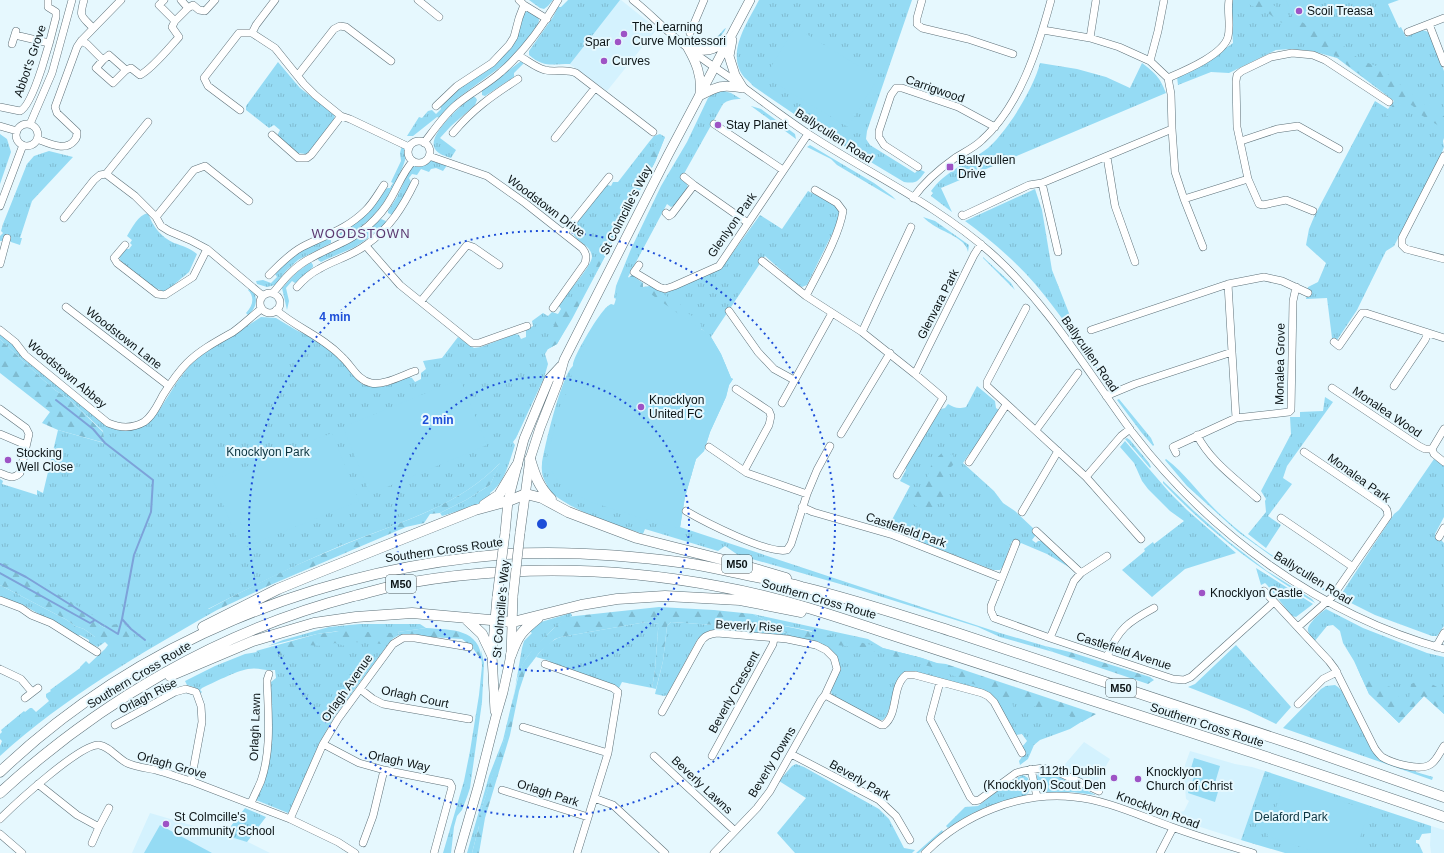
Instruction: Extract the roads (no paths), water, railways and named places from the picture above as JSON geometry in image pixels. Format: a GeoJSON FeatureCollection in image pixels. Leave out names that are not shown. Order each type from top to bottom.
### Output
{"type":"FeatureCollection","features":[{"type":"Feature","properties":{"kind":"highway","name":"M50"},"geometry":{"type":"LineString","coordinates":[[530,459],[534,475],[542,490],[557,505]]}},
{"type":"Feature","properties":{"kind":"highway","name":"M50"},"geometry":{"type":"LineString","coordinates":[[475,510],[499,495],[517,465]]}},
{"type":"Feature","properties":{"kind":"highway","name":"M50"},"geometry":{"type":"LineString","coordinates":[[148,662],[216,619],[278,589],[475,510],[508,501],[526,494],[542,498],[568,512],[637,538],[781,576],[802,587]]}},
{"type":"Feature","properties":{"kind":"highway","name":"Southern Cross Route"},"geometry":{"type":"LineString","coordinates":[[0,772],[18,755],[66,716],[113,683],[148,662],[213,628],[278,602],[316,589],[372,574],[444,561],[510,554],[571,553],[629,557],[689,564],[802,587],[898,614],[954,632],[1304,748],[1442,796]]}},
{"type":"Feature","properties":{"kind":"highway","name":"Southern Cross Route"},"geometry":{"type":"LineString","coordinates":[[0,793],[48,751],[85,724],[128,696],[170,670],[255,628],[307,609],[403,584],[472,574],[556,570],[627,573],[676,579],[726,587],[779,599],[1257,755],[1358,786],[1444,817]]}},
{"type":"Feature","properties":{"kind":"highway","name":"M50"},"geometry":{"type":"LineString","coordinates":[[128,696],[253,641],[320,622],[356,617],[400,613],[448,616],[494,622],[512,622],[581,605],[617,599],[665,596],[740,600],[852,622]]}},
{"type":"Feature","properties":{"kind":"highway","name":"M50"},"geometry":{"type":"LineString","coordinates":[[511,655],[517,639],[526,628],[543,615]]}},
{"type":"Feature","properties":{"kind":"highway"},"geometry":{"type":"LineString","coordinates":[[465,618],[482,634],[492,655]]}},
{"type":"Feature","properties":{"kind":"main road","name":"St Colmcille's Way"},"geometry":{"type":"LineString","coordinates":[[459,853],[503,692],[511,655],[513,596],[520,533],[530,459],[540,428],[558,382],[562,364],[585,315],[750,0]]}},
{"type":"Feature","properties":{"kind":"main road"},"geometry":{"type":"LineString","coordinates":[[688,48],[699,51],[712,50],[720,46],[733,32]]}},
{"type":"Feature","properties":{"kind":"main road"},"geometry":{"type":"LineString","coordinates":[[733,32],[729,56],[736,75],[743,88]]}},
{"type":"Feature","properties":{"kind":"main road"},"geometry":{"type":"LineString","coordinates":[[688,48],[696,61],[699,73],[699,96]]}},
{"type":"Feature","properties":{"kind":"main road"},"geometry":{"type":"LineString","coordinates":[[699,96],[718,86],[728,85],[743,88]]}},
{"type":"Feature","properties":{"kind":"main road","name":"St Colmcille's Way"},"geometry":{"type":"LineString","coordinates":[[496,716],[492,655],[494,622],[508,501],[524,439],[549,379],[562,364]]}},
{"type":"Feature","properties":{"kind":"street","name":"Abbot's Grove"},"geometry":{"type":"LineString","coordinates":[[0,106],[17,111],[26,107],[42,68],[57,15],[56,12],[48,7],[48,0]]}},
{"type":"Feature","properties":{"kind":"street"},"geometry":{"type":"LineString","coordinates":[[30,124],[52,73],[72,0]]}},
{"type":"Feature","properties":{"kind":"street"},"geometry":{"type":"LineString","coordinates":[[84,0],[80,12],[81,16],[93,28]]}},
{"type":"Feature","properties":{"kind":"street"},"geometry":{"type":"LineString","coordinates":[[37,139],[64,147],[70,145],[77,136],[77,132],[57,113],[55,109],[77,47],[93,28],[121,0]]}},
{"type":"Feature","properties":{"kind":"street"},"geometry":{"type":"LineString","coordinates":[[164,0],[159,5],[175,21]]}},
{"type":"Feature","properties":{"kind":"street"},"geometry":{"type":"LineString","coordinates":[[180,0],[188,8]]}},
{"type":"Feature","properties":{"kind":"street"},"geometry":{"type":"LineString","coordinates":[[126,70],[109,55],[96,68],[113,83],[126,70],[131,68],[140,75],[144,73],[179,37],[172,27],[175,21],[193,5],[199,10],[205,11],[215,0]]}},
{"type":"Feature","properties":{"kind":"street"},"geometry":{"type":"LineString","coordinates":[[252,33],[256,25],[275,0]]}},
{"type":"Feature","properties":{"kind":"street"},"geometry":{"type":"LineString","coordinates":[[418,0],[439,17]]}},
{"type":"Feature","properties":{"kind":"street"},"geometry":{"type":"LineString","coordinates":[[424,143],[454,106],[499,74],[519,56],[535,38],[558,0]]}},
{"type":"Feature","properties":{"kind":"street","name":"Ballycullen Road"},"geometry":{"type":"LineString","coordinates":[[633,0],[688,48],[808,134],[952,222],[981,244],[1005,266],[1037,301],[1056,325],[1130,429],[1154,459],[1177,484],[1225,530],[1275,568],[1356,617],[1387,630],[1444,649]]}},
{"type":"Feature","properties":{"kind":"street"},"geometry":{"type":"LineString","coordinates":[[690,33],[704,0]]}},
{"type":"Feature","properties":{"kind":"street"},"geometry":{"type":"LineString","coordinates":[[922,0],[917,18],[917,24],[922,28],[968,39],[1014,54]]}},
{"type":"Feature","properties":{"kind":"street"},"geometry":{"type":"LineString","coordinates":[[913,198],[932,175],[955,158],[971,149],[995,126],[1018,92],[1043,30],[1051,0]]}},
{"type":"Feature","properties":{"kind":"street"},"geometry":{"type":"LineString","coordinates":[[1090,38],[1096,0]]}},
{"type":"Feature","properties":{"kind":"street"},"geometry":{"type":"LineString","coordinates":[[1150,61],[1164,0]]}},
{"type":"Feature","properties":{"kind":"street"},"geometry":{"type":"LineString","coordinates":[[1168,78],[1185,71],[1216,52],[1224,45],[1228,37],[1229,0]]}},
{"type":"Feature","properties":{"kind":"street"},"geometry":{"type":"LineString","coordinates":[[436,106],[457,86],[492,63],[509,45],[514,37],[522,2],[547,18]]}},
{"type":"Feature","properties":{"kind":"street"},"geometry":{"type":"LineString","coordinates":[[1408,32],[1444,18]]}},
{"type":"Feature","properties":{"kind":"street"},"geometry":{"type":"LineString","coordinates":[[1429,24],[1444,64]]}},
{"type":"Feature","properties":{"kind":"street"},"geometry":{"type":"LineString","coordinates":[[298,75],[334,29],[340,26],[346,27],[391,61]]}},
{"type":"Feature","properties":{"kind":"street"},"geometry":{"type":"LineString","coordinates":[[1043,30],[1090,38],[1119,47],[1150,61],[1168,78],[1171,94],[1172,129],[1176,172],[1184,199],[1203,247]]}},
{"type":"Feature","properties":{"kind":"street"},"geometry":{"type":"LineString","coordinates":[[12,44],[15,33],[50,44]]}},
{"type":"Feature","properties":{"kind":"street"},"geometry":{"type":"LineString","coordinates":[[240,110],[208,86],[204,78],[239,33],[252,33],[275,48],[304,84],[341,116],[409,147]]}},
{"type":"Feature","properties":{"kind":"street"},"geometry":{"type":"LineString","coordinates":[[81,41],[87,44],[103,60]]}},
{"type":"Feature","properties":{"kind":"street"},"geometry":{"type":"LineString","coordinates":[[1313,211],[1286,200],[1263,205],[1259,204],[1248,180],[1238,127],[1237,75],[1271,57],[1292,53],[1313,55],[1325,60],[1389,102]]}},
{"type":"Feature","properties":{"kind":"street"},"geometry":{"type":"LineString","coordinates":[[519,56],[543,70],[569,69],[653,132]]}},
{"type":"Feature","properties":{"kind":"street"},"geometry":{"type":"LineString","coordinates":[[452,133],[466,117],[483,103],[518,79]]}},
{"type":"Feature","properties":{"kind":"street"},"geometry":{"type":"LineString","coordinates":[[554,138],[595,88]]}},
{"type":"Feature","properties":{"kind":"street","name":"Carrigwood"},"geometry":{"type":"LineString","coordinates":[[918,167],[884,145],[879,137],[879,131],[891,94],[896,88],[902,88],[958,107],[995,126]]}},
{"type":"Feature","properties":{"kind":"street"},"geometry":{"type":"LineString","coordinates":[[474,91],[483,103]]}},
{"type":"Feature","properties":{"kind":"street"},"geometry":{"type":"LineString","coordinates":[[272,135],[298,158],[307,158],[311,155],[341,116]]}},
{"type":"Feature","properties":{"kind":"street"},"geometry":{"type":"LineString","coordinates":[[64,218],[94,180],[100,175],[106,174],[148,122]]}},
{"type":"Feature","properties":{"kind":"street"},"geometry":{"type":"LineString","coordinates":[[30,124],[36,128],[38,135],[37,139],[33,144],[23,145],[18,140],[17,131],[21,125],[30,124]]}},
{"type":"Feature","properties":{"kind":"street"},"geometry":{"type":"LineString","coordinates":[[714,124],[783,170]]}},
{"type":"Feature","properties":{"kind":"street"},"geometry":{"type":"LineString","coordinates":[[0,126],[17,131]]}},
{"type":"Feature","properties":{"kind":"street"},"geometry":{"type":"LineString","coordinates":[[1241,141],[1277,129],[1298,126],[1339,149]]}},
{"type":"Feature","properties":{"kind":"street"},"geometry":{"type":"LineString","coordinates":[[962,215],[963,216],[1029,185],[1042,183],[1172,129]]}},
{"type":"Feature","properties":{"kind":"street","name":"Glenlyon Park"},"geometry":{"type":"LineString","coordinates":[[639,265],[634,272],[659,287],[665,288],[674,286],[719,266],[808,134]]}},
{"type":"Feature","properties":{"kind":"street"},"geometry":{"type":"LineString","coordinates":[[414,142],[424,143],[429,148],[429,156],[425,161],[419,163],[413,161],[409,156],[409,147],[414,142]]}},
{"type":"Feature","properties":{"kind":"street"},"geometry":{"type":"LineString","coordinates":[[0,206],[23,145]]}},
{"type":"Feature","properties":{"kind":"street","name":"Woodstown Drive"},"geometry":{"type":"LineString","coordinates":[[429,156],[487,176],[506,188],[586,252],[587,258],[583,267],[553,308]]}},
{"type":"Feature","properties":{"kind":"street"},"geometry":{"type":"LineString","coordinates":[[1107,156],[1115,206],[1135,262]]}},
{"type":"Feature","properties":{"kind":"street"},"geometry":{"type":"LineString","coordinates":[[1444,156],[1402,238],[1402,245],[1406,249],[1444,259]]}},
{"type":"Feature","properties":{"kind":"street"},"geometry":{"type":"LineString","coordinates":[[261,309],[260,303],[263,296],[268,293],[273,293],[296,268],[311,258],[336,246],[366,228],[381,214],[391,199],[407,168],[413,161]]}},
{"type":"Feature","properties":{"kind":"street"},"geometry":{"type":"LineString","coordinates":[[156,217],[194,170],[205,166],[249,201]]}},
{"type":"Feature","properties":{"kind":"street"},"geometry":{"type":"LineString","coordinates":[[106,174],[135,196],[156,217],[161,226],[207,249],[263,296]]}},
{"type":"Feature","properties":{"kind":"street"},"geometry":{"type":"LineString","coordinates":[[564,233],[609,177]]}},
{"type":"Feature","properties":{"kind":"street"},"geometry":{"type":"LineString","coordinates":[[684,177],[748,222]]}},
{"type":"Feature","properties":{"kind":"street"},"geometry":{"type":"LineString","coordinates":[[1184,199],[1248,180]]}},
{"type":"Feature","properties":{"kind":"street"},"geometry":{"type":"LineString","coordinates":[[297,286],[318,269],[366,246],[392,222],[399,213],[415,182]]}},
{"type":"Feature","properties":{"kind":"street"},"geometry":{"type":"LineString","coordinates":[[1042,183],[1058,252]]}},
{"type":"Feature","properties":{"kind":"street"},"geometry":{"type":"LineString","coordinates":[[269,275],[287,257],[302,247],[345,227],[367,209],[384,185]]}},
{"type":"Feature","properties":{"kind":"street"},"geometry":{"type":"LineString","coordinates":[[666,213],[669,216],[672,214],[694,185]]}},
{"type":"Feature","properties":{"kind":"street"},"geometry":{"type":"LineString","coordinates":[[806,296],[836,235],[842,220],[843,211],[837,203],[815,190]]}},
{"type":"Feature","properties":{"kind":"street"},"geometry":{"type":"LineString","coordinates":[[381,214],[392,222]]}},
{"type":"Feature","properties":{"kind":"street"},"geometry":{"type":"LineString","coordinates":[[862,332],[911,227]]}},
{"type":"Feature","properties":{"kind":"street"},"geometry":{"type":"LineString","coordinates":[[330,235],[336,246]]}},
{"type":"Feature","properties":{"kind":"street"},"geometry":{"type":"LineString","coordinates":[[0,264],[2,246],[7,238]]}},
{"type":"Feature","properties":{"kind":"street","name":"Glenvara Park"},"geometry":{"type":"LineString","coordinates":[[915,374],[974,255],[981,244]]}},
{"type":"Feature","properties":{"kind":"street"},"geometry":{"type":"LineString","coordinates":[[125,245],[114,258],[117,263],[157,294],[165,295],[193,277],[207,249]]}},
{"type":"Feature","properties":{"kind":"street"},"geometry":{"type":"LineString","coordinates":[[421,302],[467,245],[473,247],[500,265]]}},
{"type":"Feature","properties":{"kind":"street"},"geometry":{"type":"LineString","coordinates":[[366,246],[400,285],[472,343],[479,343],[523,327]]}},
{"type":"Feature","properties":{"kind":"street"},"geometry":{"type":"LineString","coordinates":[[311,258],[318,269]]}},
{"type":"Feature","properties":{"kind":"street"},"geometry":{"type":"LineString","coordinates":[[762,261],[806,296],[862,332],[890,353],[943,398],[897,475]]}},
{"type":"Feature","properties":{"kind":"street"},"geometry":{"type":"LineString","coordinates":[[1091,330],[1228,284],[1264,277],[1282,280],[1308,293]]}},
{"type":"Feature","properties":{"kind":"street"},"geometry":{"type":"LineString","coordinates":[[1228,284],[1236,418]]}},
{"type":"Feature","properties":{"kind":"street","name":"Monalea Grove"},"geometry":{"type":"LineString","coordinates":[[1176,453],[1173,447],[1236,418],[1289,412],[1291,410],[1293,301],[1296,287]]}},
{"type":"Feature","properties":{"kind":"street"},"geometry":{"type":"LineString","coordinates":[[261,309],[267,312],[274,312],[276,310],[280,304],[280,301],[273,293]]}},
{"type":"Feature","properties":{"kind":"street","name":"Woodstown Lane"},"geometry":{"type":"LineString","coordinates":[[66,307],[169,386]]}},
{"type":"Feature","properties":{"kind":"street"},"geometry":{"type":"LineString","coordinates":[[1026,308],[987,382],[987,386],[1086,477],[1141,539]]}},
{"type":"Feature","properties":{"kind":"street"},"geometry":{"type":"LineString","coordinates":[[169,386],[187,363],[208,346],[234,331],[261,309]]}},
{"type":"Feature","properties":{"kind":"street"},"geometry":{"type":"LineString","coordinates":[[276,310],[295,325],[312,334],[334,349],[342,356],[363,381],[378,384],[415,371]]}},
{"type":"Feature","properties":{"kind":"street"},"geometry":{"type":"LineString","coordinates":[[729,311],[758,352],[774,369],[794,380]]}},
{"type":"Feature","properties":{"kind":"street"},"geometry":{"type":"LineString","coordinates":[[782,403],[832,313]]}},
{"type":"Feature","properties":{"kind":"street"},"geometry":{"type":"LineString","coordinates":[[1334,342],[1339,346],[1362,313],[1444,338]]}},
{"type":"Feature","properties":{"kind":"street","name":"Woodstown Abbey"},"geometry":{"type":"LineString","coordinates":[[0,330],[15,342],[25,355],[108,423],[116,426],[134,426],[145,421],[152,414],[169,386]]}},
{"type":"Feature","properties":{"kind":"street","name":"Monalea Wood"},"geometry":{"type":"LineString","coordinates":[[1394,386],[1425,340],[1428,333]]}},
{"type":"Feature","properties":{"kind":"street"},"geometry":{"type":"LineString","coordinates":[[1106,396],[1135,384],[1232,352]]}},
{"type":"Feature","properties":{"kind":"street"},"geometry":{"type":"LineString","coordinates":[[841,434],[890,353]]}},
{"type":"Feature","properties":{"kind":"street"},"geometry":{"type":"LineString","coordinates":[[1036,430],[1078,373]]}},
{"type":"Feature","properties":{"kind":"street","name":"Monalea Wood"},"geometry":{"type":"LineString","coordinates":[[1332,388],[1425,449],[1432,449],[1444,429]]}},
{"type":"Feature","properties":{"kind":"street"},"geometry":{"type":"LineString","coordinates":[[736,389],[769,411],[771,416],[769,425],[744,471]]}},
{"type":"Feature","properties":{"kind":"street"},"geometry":{"type":"LineString","coordinates":[[969,462],[1006,405]]}},
{"type":"Feature","properties":{"kind":"street"},"geometry":{"type":"LineString","coordinates":[[0,409],[27,430],[29,434],[20,473],[16,477],[12,478],[0,473]]}},
{"type":"Feature","properties":{"kind":"street"},"geometry":{"type":"LineString","coordinates":[[1086,477],[1121,436],[1130,429]]}},
{"type":"Feature","properties":{"kind":"street"},"geometry":{"type":"LineString","coordinates":[[0,434],[26,445]]}},
{"type":"Feature","properties":{"kind":"street"},"geometry":{"type":"LineString","coordinates":[[1197,435],[1206,450],[1257,498]]}},
{"type":"Feature","properties":{"kind":"street"},"geometry":{"type":"LineString","coordinates":[[686,511],[720,530],[777,551],[787,550],[792,544],[807,494],[817,470],[830,446]]}},
{"type":"Feature","properties":{"kind":"street"},"geometry":{"type":"LineString","coordinates":[[709,447],[744,471],[807,494]]}},
{"type":"Feature","properties":{"kind":"street"},"geometry":{"type":"LineString","coordinates":[[1432,449],[1434,454],[1444,462]]}},
{"type":"Feature","properties":{"kind":"street"},"geometry":{"type":"LineString","coordinates":[[1022,512],[1058,451]]}},
{"type":"Feature","properties":{"kind":"street","name":"Monalea Park"},"geometry":{"type":"LineString","coordinates":[[1298,627],[1326,600],[1332,597],[1388,516],[1387,510],[1384,506],[1304,452]]}},
{"type":"Feature","properties":{"kind":"street","name":"Castlefield Park"},"geometry":{"type":"LineString","coordinates":[[802,507],[813,512],[893,535],[1002,578]]}},
{"type":"Feature","properties":{"kind":"street"},"geometry":{"type":"LineString","coordinates":[[1281,518],[1353,567]]}},
{"type":"Feature","properties":{"kind":"street"},"geometry":{"type":"LineString","coordinates":[[1439,538],[1444,528]]}},
{"type":"Feature","properties":{"kind":"street"},"geometry":{"type":"LineString","coordinates":[[1036,531],[1081,572]]}},
{"type":"Feature","properties":{"kind":"street"},"geometry":{"type":"LineString","coordinates":[[1002,578],[1016,543]]}},
{"type":"Feature","properties":{"kind":"street"},"geometry":{"type":"LineString","coordinates":[[1050,638],[1071,586],[1081,572],[1107,556]]}},
{"type":"Feature","properties":{"kind":"street","name":"Castlefield Avenue"},"geometry":{"type":"LineString","coordinates":[[1002,578],[991,606],[992,615],[999,620],[1107,658],[1180,680],[1188,679],[1197,672],[1274,602]]}},
{"type":"Feature","properties":{"kind":"street"},"geometry":{"type":"LineString","coordinates":[[1264,591],[1329,661],[1337,672],[1374,747],[1383,757],[1412,767],[1421,768],[1429,766],[1441,757],[1444,746]]}},
{"type":"Feature","properties":{"kind":"street"},"geometry":{"type":"LineString","coordinates":[[0,600],[21,608],[31,615],[51,623],[97,652]]}},
{"type":"Feature","properties":{"kind":"street"},"geometry":{"type":"LineString","coordinates":[[1107,658],[1113,643],[1121,631],[1136,618],[1154,608]]}},
{"type":"Feature","properties":{"kind":"street","name":"Beverly Rise"},"geometry":{"type":"LineString","coordinates":[[662,712],[700,643],[705,636],[717,633],[787,639],[816,645],[830,653],[834,658],[837,669],[825,695]]}},
{"type":"Feature","properties":{"kind":"street"},"geometry":{"type":"LineString","coordinates":[[1436,647],[1444,633]]}},
{"type":"Feature","properties":{"kind":"street","name":"Orlagh Avenue"},"geometry":{"type":"LineString","coordinates":[[290,819],[323,744],[338,719],[393,644],[403,638],[415,638],[469,647]]}},
{"type":"Feature","properties":{"kind":"street","name":"Beverly Crescent"},"geometry":{"type":"LineString","coordinates":[[712,756],[773,644],[774,638]]}},
{"type":"Feature","properties":{"kind":"street","name":"Orlagh Park"},"geometry":{"type":"LineString","coordinates":[[545,664],[613,688],[618,692],[608,753],[577,853]]}},
{"type":"Feature","properties":{"kind":"street"},"geometry":{"type":"LineString","coordinates":[[0,669],[21,679],[35,690],[25,698]]}},
{"type":"Feature","properties":{"kind":"street"},"geometry":{"type":"LineString","coordinates":[[1298,704],[1323,679],[1337,672]]}},
{"type":"Feature","properties":{"kind":"street","name":"Orlagh Lawn"},"geometry":{"type":"LineString","coordinates":[[251,803],[261,780],[267,754],[267,680],[269,674]]}},
{"type":"Feature","properties":{"kind":"street"},"geometry":{"type":"LineString","coordinates":[[825,695],[881,725],[884,725],[888,721],[899,684],[906,675],[915,675],[988,696],[994,702],[1022,753]]}},
{"type":"Feature","properties":{"kind":"street"},"geometry":{"type":"LineString","coordinates":[[940,682],[930,719],[974,801],[978,801],[1016,773],[1031,769],[1043,768],[1060,773],[1099,791]]}},
{"type":"Feature","properties":{"kind":"street","name":"Orlagh Court"},"geometry":{"type":"LineString","coordinates":[[360,688],[383,704],[469,719]]}},
{"type":"Feature","properties":{"kind":"street","name":"Orlagh Rise"},"geometry":{"type":"LineString","coordinates":[[115,725],[175,692],[186,689],[196,692],[201,706],[202,722],[191,781]]}},
{"type":"Feature","properties":{"kind":"street","name":"Beverly Downs"},"geometry":{"type":"LineString","coordinates":[[714,853],[764,799],[775,783],[825,695]]}},
{"type":"Feature","properties":{"kind":"street"},"geometry":{"type":"LineString","coordinates":[[523,727],[608,753]]}},
{"type":"Feature","properties":{"kind":"street","name":"Orlagh Grove"},"geometry":{"type":"LineString","coordinates":[[0,819],[38,784],[71,759],[97,744],[103,746],[126,762],[138,767],[155,770],[191,781],[290,819],[338,842],[355,853]]}},
{"type":"Feature","properties":{"kind":"street","name":"Orlagh Way"},"geometry":{"type":"LineString","coordinates":[[323,744],[359,763],[384,770],[447,782],[451,785],[441,830],[434,853]]}},
{"type":"Feature","properties":{"kind":"street","name":"Beverly Park"},"geometry":{"type":"LineString","coordinates":[[791,754],[878,800],[896,816],[909,838],[902,843]]}},
{"type":"Feature","properties":{"kind":"street","name":"Beverly Lawns"},"geometry":{"type":"LineString","coordinates":[[654,756],[735,831]]}},
{"type":"Feature","properties":{"kind":"street"},"geometry":{"type":"LineString","coordinates":[[1031,769],[1036,797]]}},
{"type":"Feature","properties":{"kind":"street"},"geometry":{"type":"LineString","coordinates":[[363,843],[373,816],[384,770]]}},
{"type":"Feature","properties":{"kind":"street"},"geometry":{"type":"LineString","coordinates":[[38,784],[77,815],[99,827]]}},
{"type":"Feature","properties":{"kind":"street","name":"Orlagh Park"},"geometry":{"type":"LineString","coordinates":[[502,790],[588,817]]}},
{"type":"Feature","properties":{"kind":"street","name":"Knocklyon Road"},"geometry":{"type":"LineString","coordinates":[[925,853],[952,830],[977,816],[1006,804],[1036,797],[1074,796],[1100,801],[1173,828],[1253,853]]}},
{"type":"Feature","properties":{"kind":"street"},"geometry":{"type":"LineString","coordinates":[[594,798],[614,805],[662,852]]}},
{"type":"Feature","properties":{"kind":"street"},"geometry":{"type":"LineString","coordinates":[[92,843],[110,808]]}},
{"type":"Feature","properties":{"kind":"street"},"geometry":{"type":"LineString","coordinates":[[1160,853],[1173,828]]}},
{"type":"Feature","properties":{"kind":"street"},"geometry":{"type":"LineString","coordinates":[[0,834],[22,853]]}},
{"type":"Feature","properties":{"kind":"waterway"},"geometry":{"type":"LineString","coordinates":[[56,400],[93,429],[105,443],[153,480],[151,512],[134,555],[122,619],[131,629],[145,640]]}},
{"type":"Feature","properties":{"kind":"waterway"},"geometry":{"type":"LineString","coordinates":[[0,564],[26,577],[103,625]]}},
{"type":"Feature","properties":{"kind":"waterway"},"geometry":{"type":"LineString","coordinates":[[0,573],[90,623],[95,620]]}},
{"type":"Feature","properties":{"kind":"waterway"},"geometry":{"type":"LineString","coordinates":[[105,626],[118,634],[122,619]]}},
{"type":"Feature","properties":{"kind":"place","name":"Scoil Treasa"},"geometry":{"type":"Point","coordinates":[1299,11]}},
{"type":"Feature","properties":{"kind":"place","name":"The Learning Curve Montessori"},"geometry":{"type":"Point","coordinates":[624,34]}},
{"type":"Feature","properties":{"kind":"place","name":"Spar"},"geometry":{"type":"Point","coordinates":[618,42]}},
{"type":"Feature","properties":{"kind":"place","name":"Curves"},"geometry":{"type":"Point","coordinates":[604,61]}},
{"type":"Feature","properties":{"kind":"place","name":"Stay Planet"},"geometry":{"type":"Point","coordinates":[718,125]}},
{"type":"Feature","properties":{"kind":"place","name":"Ballycullen Drive"},"geometry":{"type":"Point","coordinates":[950,167]}},
{"type":"Feature","properties":{"kind":"place","name":"Knocklyon United FC"},"geometry":{"type":"Point","coordinates":[641,407]}},
{"type":"Feature","properties":{"kind":"place","name":"Stocking Well Close"},"geometry":{"type":"Point","coordinates":[8,460]}},
{"type":"Feature","properties":{"kind":"place","name":"Knocklyon Castle"},"geometry":{"type":"Point","coordinates":[1202,593]}},
{"type":"Feature","properties":{"kind":"place","name":"112th Dublin (Knocklyon) Scout Den"},"geometry":{"type":"Point","coordinates":[1114,778]}},
{"type":"Feature","properties":{"kind":"place","name":"Knocklyon Church of Christ"},"geometry":{"type":"Point","coordinates":[1138,779]}},
{"type":"Feature","properties":{"kind":"place","name":"St Colmcille's Community School"},"geometry":{"type":"Point","coordinates":[166,824]}},
{"type":"Feature","properties":{"kind":"district","name":"WOODSTOWN"},"geometry":{"type":"Point","coordinates":[361,233]}},
{"type":"Feature","properties":{"kind":"park label","name":"Knocklyon Park"},"geometry":{"type":"Point","coordinates":[268,452]}},
{"type":"Feature","properties":{"kind":"park label","name":"Delaford Park"},"geometry":{"type":"Point","coordinates":[1291,817]}}]}
